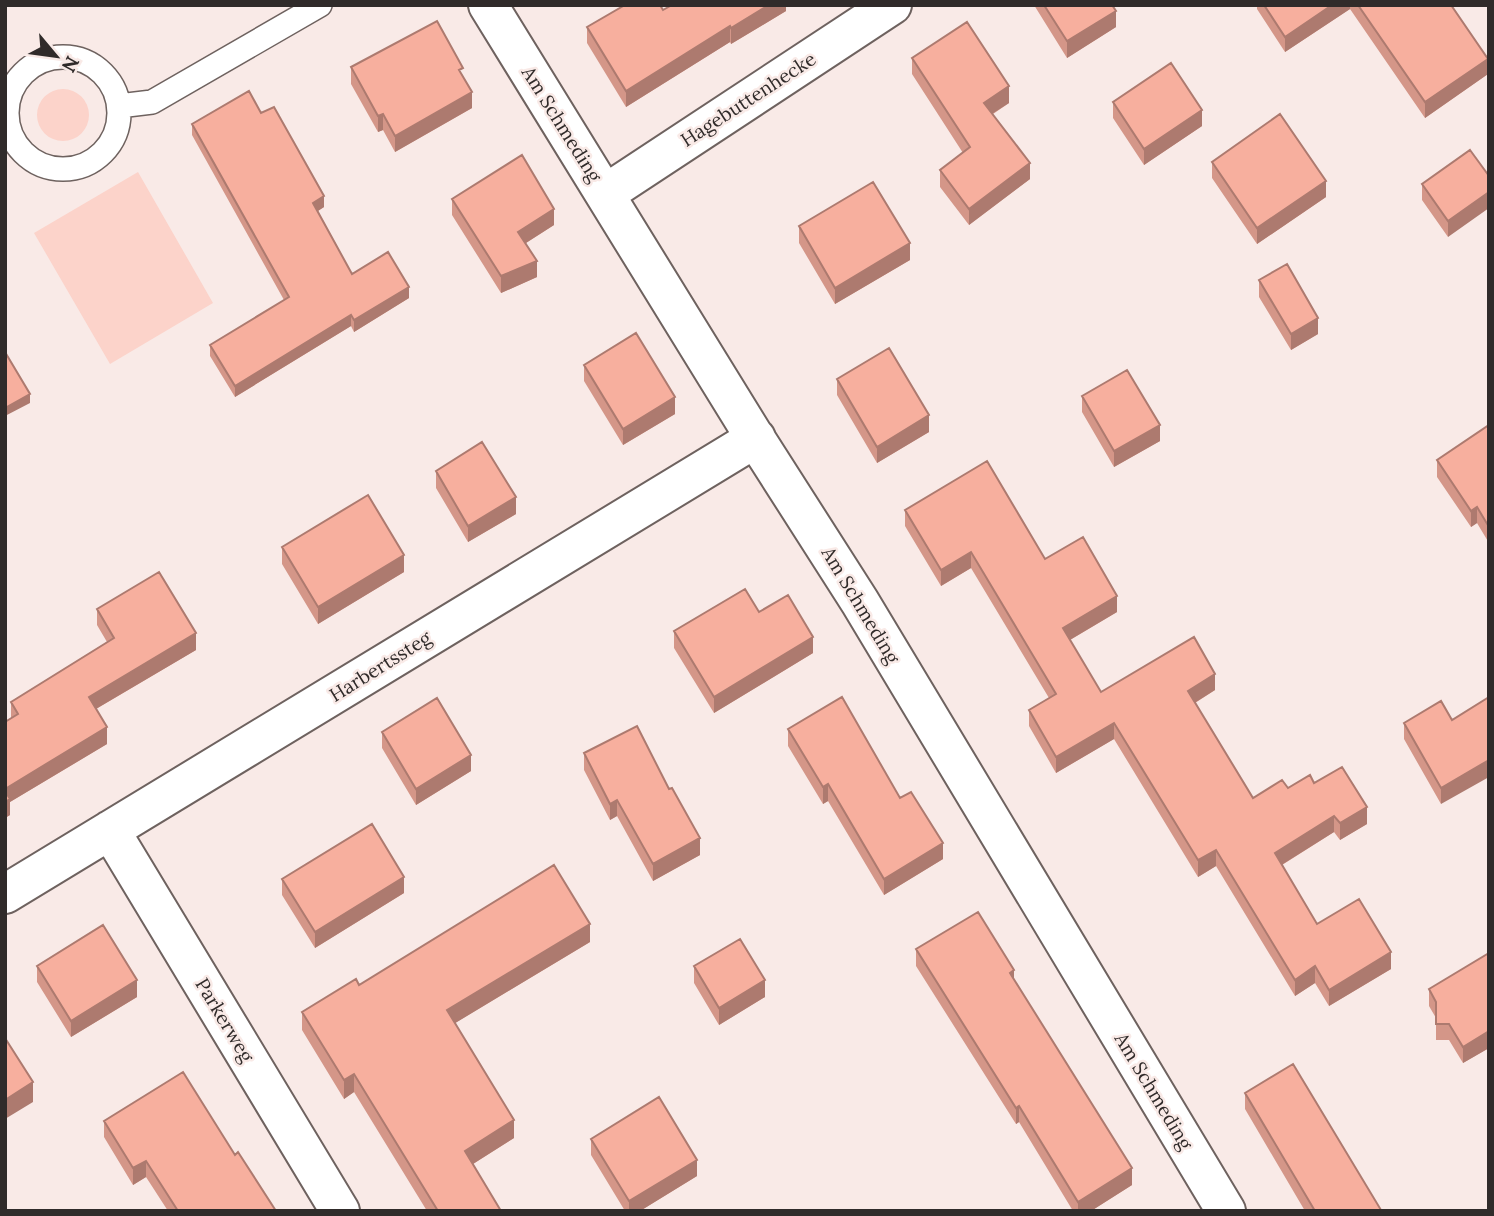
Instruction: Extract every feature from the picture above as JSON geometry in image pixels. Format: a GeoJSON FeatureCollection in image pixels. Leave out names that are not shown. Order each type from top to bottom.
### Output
{"type":"FeatureCollection","features":[{"type":"Feature","properties":{"kind":"street","name":"Am Schmeding"},"geometry":{"type":"LineString","coordinates":[[488,5],[867,614],[1226,1211]]}},
{"type":"Feature","properties":{"kind":"street","name":"Hagebuttenhecke"},"geometry":{"type":"LineString","coordinates":[[605,194],[892,5]]}},
{"type":"Feature","properties":{"kind":"street","name":"Harbertssteg"},"geometry":{"type":"LineString","coordinates":[[5,894],[756,438]]}},
{"type":"Feature","properties":{"kind":"street","name":"Parkerweg"},"geometry":{"type":"LineString","coordinates":[[110,830],[340,1211]]}},
{"type":"Feature","properties":{"kind":"lane"},"geometry":{"type":"LineString","coordinates":[[120,106],[152,102],[320,5]]}},
{"type":"Feature","properties":{"kind":"lane"},"geometry":{"type":"LineString","coordinates":[[57,56],[79,58],[98,68],[113,85],[120,106],[118,128],[107,148],[91,162],[69,169],[48,167],[28,157],[14,140],[6,119],[9,97],[20,77],[36,63],[57,56]]}},
{"type":"Feature","properties":{"kind":"shaded area"},"geometry":{"type":"Polygon","coordinates":[[[63,89],[73,91],[81,97],[87,105],[87,125],[81,133],[73,139],[63,141],[53,139],[45,133],[39,125],[37,115],[39,105],[45,97],[53,91],[63,89]]]}},
{"type":"Feature","properties":{"kind":"shaded area"},"geometry":{"type":"Polygon","coordinates":[[[138,172],[213,303],[110,364],[34,233],[138,172]]]}},
{"type":"Feature","properties":{"kind":"building"},"geometry":{"type":"Polygon","coordinates":[[[625,5],[660,5],[663,10],[672,5],[769,5],[731,28],[730,26],[626,91],[587,27],[625,5]]]}},
{"type":"Feature","properties":{"kind":"building"},"geometry":{"type":"Polygon","coordinates":[[[1044,5],[1112,5],[1116,11],[1067,41],[1044,5]]]}},
{"type":"Feature","properties":{"kind":"building"},"geometry":{"type":"Polygon","coordinates":[[[1264,5],[1332,5],[1285,37],[1264,5]]]}},
{"type":"Feature","properties":{"kind":"building"},"geometry":{"type":"Polygon","coordinates":[[[1358,5],[1451,5],[1488,59],[1425,102],[1358,5]]]}},
{"type":"Feature","properties":{"kind":"building"},"geometry":{"type":"Polygon","coordinates":[[[437,21],[463,68],[459,70],[472,92],[395,136],[383,114],[378,116],[351,67],[437,21]]]}},
{"type":"Feature","properties":{"kind":"building"},"geometry":{"type":"Polygon","coordinates":[[[967,22],[1009,86],[984,103],[1030,163],[969,209],[940,170],[970,147],[912,58],[967,22]]]}},
{"type":"Feature","properties":{"kind":"building"},"geometry":{"type":"Polygon","coordinates":[[[1171,63],[1202,110],[1144,149],[1113,102],[1171,63]]]}},
{"type":"Feature","properties":{"kind":"building"},"geometry":{"type":"Polygon","coordinates":[[[249,91],[261,113],[274,107],[324,196],[313,203],[352,274],[388,252],[409,287],[354,320],[351,315],[235,386],[210,345],[289,297],[192,124],[249,91]]]}},
{"type":"Feature","properties":{"kind":"building"},"geometry":{"type":"Polygon","coordinates":[[[1280,114],[1326,181],[1257,228],[1212,162],[1280,114]]]}},
{"type":"Feature","properties":{"kind":"building"},"geometry":{"type":"Polygon","coordinates":[[[1470,150],[1489,176],[1489,192],[1448,221],[1422,184],[1470,150]]]}},
{"type":"Feature","properties":{"kind":"building"},"geometry":{"type":"Polygon","coordinates":[[[522,155],[554,209],[518,232],[537,261],[501,276],[452,199],[522,155]]]}},
{"type":"Feature","properties":{"kind":"building"},"geometry":{"type":"Polygon","coordinates":[[[873,182],[910,243],[835,288],[799,226],[873,182]]]}},
{"type":"Feature","properties":{"kind":"building"},"geometry":{"type":"Polygon","coordinates":[[[1287,264],[1318,318],[1291,334],[1259,280],[1287,264]]]}},
{"type":"Feature","properties":{"kind":"building"},"geometry":{"type":"Polygon","coordinates":[[[636,333],[675,397],[623,429],[584,365],[636,333]]]}},
{"type":"Feature","properties":{"kind":"building"},"geometry":{"type":"Polygon","coordinates":[[[889,348],[929,415],[877,447],[837,379],[889,348]]]}},
{"type":"Feature","properties":{"kind":"building"},"geometry":{"type":"Polygon","coordinates":[[[5,352],[30,394],[5,408],[5,352]]]}},
{"type":"Feature","properties":{"kind":"building"},"geometry":{"type":"Polygon","coordinates":[[[1127,370],[1160,425],[1114,451],[1082,396],[1127,370]]]}},
{"type":"Feature","properties":{"kind":"building"},"geometry":{"type":"Polygon","coordinates":[[[1489,425],[1489,527],[1477,507],[1471,511],[1437,460],[1489,425]]]}},
{"type":"Feature","properties":{"kind":"building"},"geometry":{"type":"Polygon","coordinates":[[[482,442],[516,497],[468,526],[436,471],[482,442]]]}},
{"type":"Feature","properties":{"kind":"building"},"geometry":{"type":"Polygon","coordinates":[[[987,461],[1045,559],[1083,537],[1117,596],[1063,628],[1101,692],[1194,637],[1215,674],[1188,691],[1253,798],[1282,780],[1288,788],[1310,775],[1314,783],[1342,767],[1367,807],[1340,823],[1334,816],[1275,853],[1317,924],[1359,899],[1391,952],[1329,990],[1315,966],[1295,980],[1216,850],[1198,860],[1114,723],[1056,757],[1029,710],[1056,694],[971,552],[941,570],[905,510],[987,461]]]}},
{"type":"Feature","properties":{"kind":"building"},"geometry":{"type":"Polygon","coordinates":[[[368,495],[404,555],[318,607],[282,547],[368,495]]]}},
{"type":"Feature","properties":{"kind":"building"},"geometry":{"type":"Polygon","coordinates":[[[159,572],[196,633],[89,697],[107,727],[5,789],[5,722],[18,714],[11,702],[114,638],[97,609],[159,572]]]}},
{"type":"Feature","properties":{"kind":"building"},"geometry":{"type":"Polygon","coordinates":[[[745,589],[759,612],[788,595],[813,637],[714,697],[674,631],[745,589]]]}},
{"type":"Feature","properties":{"kind":"building"},"geometry":{"type":"Polygon","coordinates":[[[842,697],[900,798],[911,792],[943,843],[884,879],[828,784],[823,787],[788,729],[842,697]]]}},
{"type":"Feature","properties":{"kind":"building"},"geometry":{"type":"Polygon","coordinates":[[[1489,697],[1489,760],[1441,788],[1404,723],[1441,701],[1452,720],[1489,697]]]}},
{"type":"Feature","properties":{"kind":"building"},"geometry":{"type":"Polygon","coordinates":[[[437,698],[471,755],[416,789],[382,732],[437,698]]]}},
{"type":"Feature","properties":{"kind":"building"},"geometry":{"type":"Polygon","coordinates":[[[637,726],[669,789],[672,788],[700,838],[653,864],[617,800],[610,804],[584,753],[637,726]]]}},
{"type":"Feature","properties":{"kind":"building"},"geometry":{"type":"Polygon","coordinates":[[[372,824],[404,877],[315,932],[282,879],[372,824]]]}},
{"type":"Feature","properties":{"kind":"building"},"geometry":{"type":"Polygon","coordinates":[[[554,865],[590,924],[447,1010],[514,1120],[465,1151],[501,1211],[438,1211],[354,1074],[344,1080],[302,1012],[356,979],[359,985],[554,865]]]}},
{"type":"Feature","properties":{"kind":"building"},"geometry":{"type":"Polygon","coordinates":[[[978,912],[1014,970],[1010,973],[1132,1168],[1078,1202],[916,949],[978,912]]]}},
{"type":"Feature","properties":{"kind":"building"},"geometry":{"type":"Polygon","coordinates":[[[103,925],[137,980],[71,1021],[37,966],[103,925]]]}},
{"type":"Feature","properties":{"kind":"building"},"geometry":{"type":"Polygon","coordinates":[[[740,939],[765,980],[719,1008],[694,966],[740,939]]]}},
{"type":"Feature","properties":{"kind":"building"},"geometry":{"type":"Polygon","coordinates":[[[1489,953],[1489,1031],[1463,1047],[1449,1024],[1436,1024],[1436,1002],[1429,989],[1489,953]]]}},
{"type":"Feature","properties":{"kind":"building"},"geometry":{"type":"Polygon","coordinates":[[[5,1038],[33,1082],[5,1100],[5,1038]]]}},
{"type":"Feature","properties":{"kind":"building"},"geometry":{"type":"Polygon","coordinates":[[[1293,1064],[1380,1211],[1315,1211],[1245,1093],[1293,1064]]]}},
{"type":"Feature","properties":{"kind":"building"},"geometry":{"type":"Polygon","coordinates":[[[183,1072],[235,1155],[238,1152],[276,1211],[178,1211],[146,1161],[133,1168],[104,1121],[183,1072]]]}},
{"type":"Feature","properties":{"kind":"building"},"geometry":{"type":"Polygon","coordinates":[[[659,1097],[697,1160],[629,1201],[591,1139],[659,1097]]]}}]}
